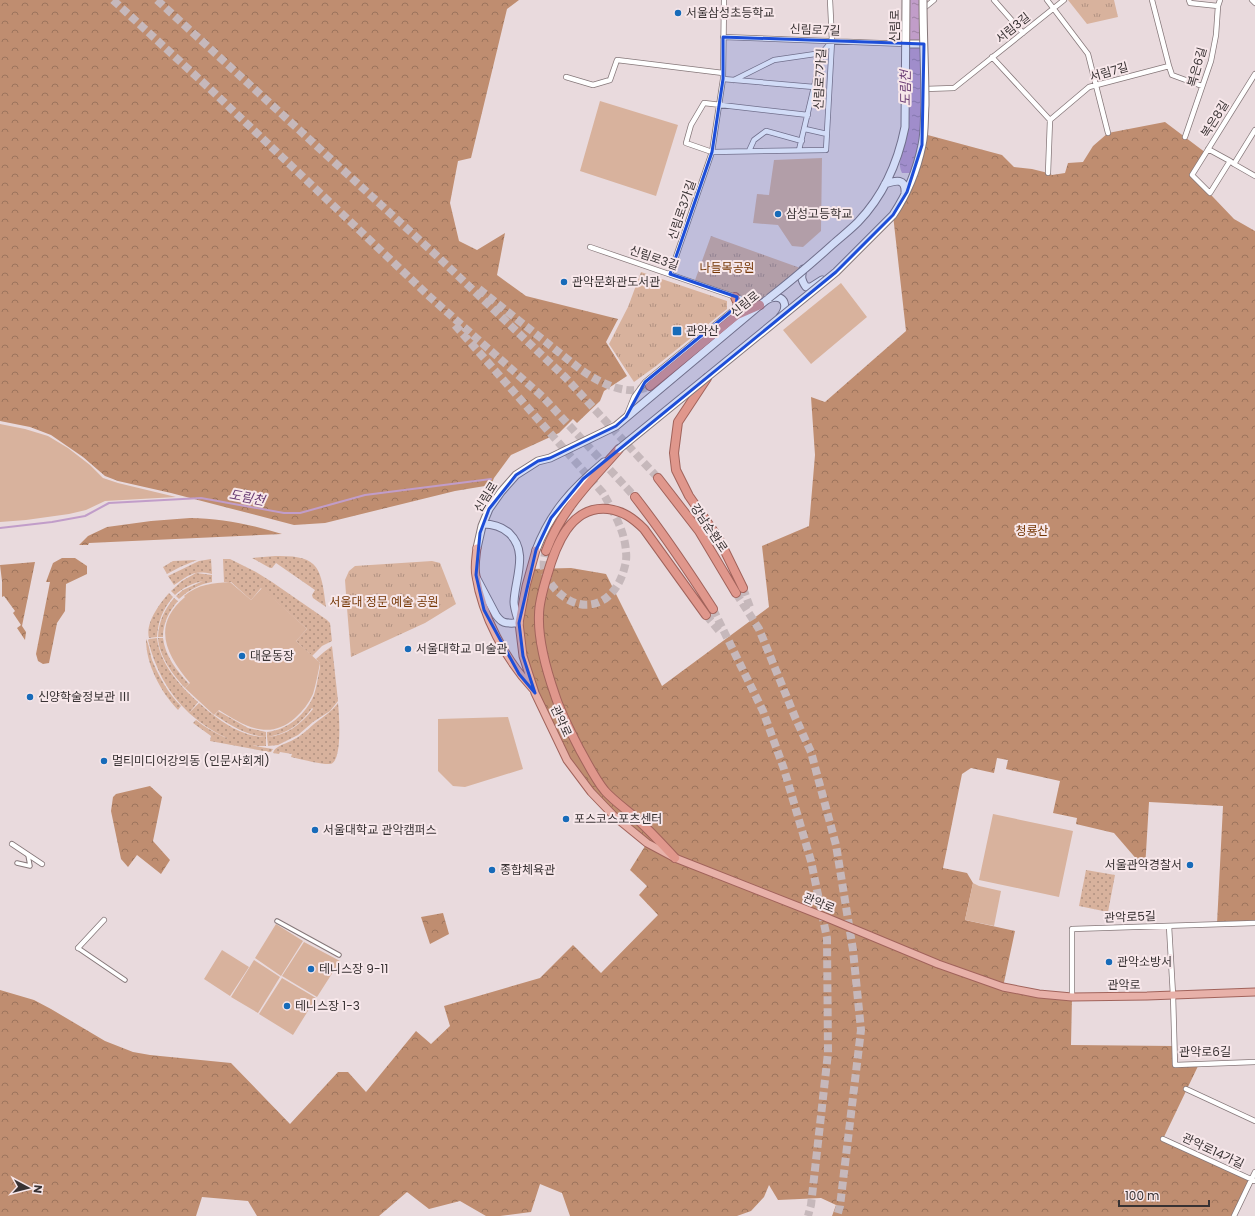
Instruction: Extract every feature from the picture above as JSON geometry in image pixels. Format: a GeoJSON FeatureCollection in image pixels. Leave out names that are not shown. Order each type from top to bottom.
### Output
{"type":"FeatureCollection","features":[{"type":"Feature","properties":{"kind":"highway"},"geometry":{"type":"LineString","coordinates":[[735,297],[739,305],[736,315]]}},
{"type":"Feature","properties":{"kind":"highway"},"geometry":{"type":"LineString","coordinates":[[650,386],[736,315],[760,305]]}},
{"type":"Feature","properties":{"kind":"highway","name":"강남순환로"},"geometry":{"type":"LineString","coordinates":[[658,478],[699,531],[740,591],[719,539],[689,496],[676,470],[674,453],[678,422],[708,376]]}},
{"type":"Feature","properties":{"kind":"highway"},"geometry":{"type":"LineString","coordinates":[[546,551],[551,536],[573,501],[619,449]]}},
{"type":"Feature","properties":{"kind":"highway"},"geometry":{"type":"LineString","coordinates":[[635,497],[656,523],[673,548],[710,612],[644,529],[634,519],[618,510],[602,508],[590,510],[577,518],[571,523],[560,540],[551,562],[542,592],[539,615],[544,656],[555,695],[566,724],[591,770],[606,791],[676,858]]}},
{"type":"Feature","properties":{"kind":"main road","name":"신림로"},"geometry":{"type":"LineString","coordinates":[[477,548],[483,524],[489,509],[516,475],[538,461],[550,458],[616,426],[858,222],[885,184],[898,156],[904,127],[906,0]]}},
{"type":"Feature","properties":{"kind":"main road"},"geometry":{"type":"LineString","coordinates":[[619,449],[836,272],[893,215],[905,195],[916,167],[924,134],[925,89],[923,0]]}},
{"type":"Feature","properties":{"kind":"main road"},"geometry":{"type":"LineString","coordinates":[[906,44],[924,44]]}},
{"type":"Feature","properties":{"kind":"main road"},"geometry":{"type":"LineString","coordinates":[[885,184],[896,181],[901,182],[905,186],[905,195]]}},
{"type":"Feature","properties":{"kind":"main road"},"geometry":{"type":"LineString","coordinates":[[803,269],[801,278],[806,287],[811,287],[821,280],[828,278]]}},
{"type":"Feature","properties":{"kind":"main road"},"geometry":{"type":"LineString","coordinates":[[769,298],[777,298],[785,303],[785,309],[780,317]]}},
{"type":"Feature","properties":{"kind":"main road","name":"관악로"},"geometry":{"type":"LineString","coordinates":[[619,449],[583,479],[551,518],[536,550],[526,586],[519,623],[523,656],[535,693],[567,760],[591,792],[614,816],[647,843],[676,858],[938,964],[1003,987],[1038,994],[1072,997],[1255,992]]}},
{"type":"Feature","properties":{"kind":"main road"},"geometry":{"type":"LineString","coordinates":[[476,575],[498,618],[505,623],[519,623],[514,603],[520,561],[518,546],[512,536],[505,530],[494,524],[483,524]]}},
{"type":"Feature","properties":{"kind":"main road","name":"관악로"},"geometry":{"type":"LineString","coordinates":[[477,548],[476,575],[484,610],[496,635],[519,674],[535,693]]}},
{"type":"Feature","properties":{"kind":"street","name":"신림로3가길"},"geometry":{"type":"LineString","coordinates":[[670,274],[712,152],[723,79],[724,0]]}},
{"type":"Feature","properties":{"kind":"street"},"geometry":{"type":"LineString","coordinates":[[830,0],[832,41]]}},
{"type":"Feature","properties":{"kind":"street"},"geometry":{"type":"LineString","coordinates":[[923,8],[934,0]]}},
{"type":"Feature","properties":{"kind":"street"},"geometry":{"type":"LineString","coordinates":[[994,0],[1023,33]]}},
{"type":"Feature","properties":{"kind":"street"},"geometry":{"type":"LineString","coordinates":[[1047,0],[1088,54],[1108,133]]}},
{"type":"Feature","properties":{"kind":"street","name":"서림3길"},"geometry":{"type":"LineString","coordinates":[[925,89],[954,88],[1064,0]]}},
{"type":"Feature","properties":{"kind":"street"},"geometry":{"type":"LineString","coordinates":[[1152,0],[1172,75],[1202,86]]}},
{"type":"Feature","properties":{"kind":"street"},"geometry":{"type":"LineString","coordinates":[[1189,0],[1190,3],[1218,6]]}},
{"type":"Feature","properties":{"kind":"street","name":"복은6길"},"geometry":{"type":"LineString","coordinates":[[1185,137],[1211,61],[1220,0]]}},
{"type":"Feature","properties":{"kind":"street"},"geometry":{"type":"LineString","coordinates":[[1252,0],[1255,3]]}},
{"type":"Feature","properties":{"kind":"street","name":"신림로7길"},"geometry":{"type":"LineString","coordinates":[[723,37],[906,44]]}},
{"type":"Feature","properties":{"kind":"street","name":"신림로7가길"},"geometry":{"type":"LineString","coordinates":[[799,150],[822,53],[832,41]]}},
{"type":"Feature","properties":{"kind":"street","name":"신림로7가길"},"geometry":{"type":"LineString","coordinates":[[712,152],[826,150],[832,41]]}},
{"type":"Feature","properties":{"kind":"street","name":"신림로7가길"},"geometry":{"type":"LineString","coordinates":[[734,80],[774,60],[822,53]]}},
{"type":"Feature","properties":{"kind":"street","name":"서림3길"},"geometry":{"type":"LineString","coordinates":[[992,57],[1050,120]]}},
{"type":"Feature","properties":{"kind":"street"},"geometry":{"type":"LineString","coordinates":[[566,77],[593,84],[610,80],[617,60],[723,73]]}},
{"type":"Feature","properties":{"kind":"street","name":"서림7길"},"geometry":{"type":"LineString","coordinates":[[1050,120],[1089,87],[1169,66]]}},
{"type":"Feature","properties":{"kind":"street","name":"복은8길"},"geometry":{"type":"LineString","coordinates":[[1230,161],[1210,193],[1192,175],[1255,74]]}},
{"type":"Feature","properties":{"kind":"street"},"geometry":{"type":"LineString","coordinates":[[723,79],[814,87]]}},
{"type":"Feature","properties":{"kind":"street"},"geometry":{"type":"LineString","coordinates":[[712,152],[686,143],[691,125],[704,103],[808,115]]}},
{"type":"Feature","properties":{"kind":"street"},"geometry":{"type":"LineString","coordinates":[[1048,173],[1050,120]]}},
{"type":"Feature","properties":{"kind":"street"},"geometry":{"type":"LineString","coordinates":[[804,129],[827,134]]}},
{"type":"Feature","properties":{"kind":"street"},"geometry":{"type":"LineString","coordinates":[[1234,164],[1255,130]]}},
{"type":"Feature","properties":{"kind":"street"},"geometry":{"type":"LineString","coordinates":[[749,151],[754,140],[766,132],[802,141]]}},
{"type":"Feature","properties":{"kind":"street"},"geometry":{"type":"LineString","coordinates":[[1208,149],[1255,176]]}},
{"type":"Feature","properties":{"kind":"street","name":"신림로3길"},"geometry":{"type":"LineString","coordinates":[[590,247],[760,305]]}},
{"type":"Feature","properties":{"kind":"street"},"geometry":{"type":"LineString","coordinates":[[626,417],[634,397],[645,382],[733,310],[736,303],[735,297]]}},
{"type":"Feature","properties":{"kind":"street"},"geometry":{"type":"LineString","coordinates":[[12,844],[42,864]]}},
{"type":"Feature","properties":{"kind":"street"},"geometry":{"type":"LineString","coordinates":[[17,863],[30,866],[28,855]]}},
{"type":"Feature","properties":{"kind":"street"},"geometry":{"type":"LineString","coordinates":[[104,920],[78,948],[125,980]]}},
{"type":"Feature","properties":{"kind":"street"},"geometry":{"type":"LineString","coordinates":[[277,921],[339,955]]}},
{"type":"Feature","properties":{"kind":"street","name":"관악로5길"},"geometry":{"type":"LineString","coordinates":[[1072,997],[1072,929],[1255,923]]}},
{"type":"Feature","properties":{"kind":"street"},"geometry":{"type":"LineString","coordinates":[[1169,926],[1173,995]]}},
{"type":"Feature","properties":{"kind":"street","name":"관악로6길"},"geometry":{"type":"LineString","coordinates":[[1173,995],[1175,1065],[1255,1062]]}},
{"type":"Feature","properties":{"kind":"street"},"geometry":{"type":"LineString","coordinates":[[1186,1090],[1255,1121]]}},
{"type":"Feature","properties":{"kind":"street","name":"관악로14가길"},"geometry":{"type":"LineString","coordinates":[[1163,1139],[1253,1180]]}},
{"type":"Feature","properties":{"kind":"street"},"geometry":{"type":"LineString","coordinates":[[1234,1216],[1253,1180],[1255,1172]]}},
{"type":"Feature","properties":{"kind":"highlighted area"},"geometry":{"type":"Polygon","coordinates":[[[723,37],[924,44],[922,145],[907,192],[893,215],[836,272],[583,479],[551,518],[536,550],[519,623],[523,656],[535,693],[519,674],[484,610],[476,575],[480,533],[489,509],[516,475],[538,461],[550,458],[616,426],[626,417],[645,382],[736,307],[737,297],[670,274],[712,152],[723,79],[723,37]]]}},
{"type":"Feature","properties":{"kind":"green space"},"geometry":{"type":"Polygon","coordinates":[[[0,0],[519,0],[507,9],[471,158],[458,161],[450,203],[459,241],[477,250],[505,233],[497,275],[526,296],[618,319],[606,342],[627,376],[604,391],[600,401],[577,423],[573,419],[559,433],[511,455],[494,478],[491,485],[455,491],[325,523],[294,525],[171,493],[118,481],[105,476],[83,457],[51,435],[30,427],[0,421],[0,0]]]}},
{"type":"Feature","properties":{"kind":"green space"},"geometry":{"type":"Polygon","coordinates":[[[1068,0],[1114,0],[1118,17],[1087,24],[1068,0]]]}},
{"type":"Feature","properties":{"kind":"green space"},"geometry":{"type":"Polygon","coordinates":[[[600,101],[678,125],[656,196],[580,171],[600,101]]]}},
{"type":"Feature","properties":{"kind":"green space","name":"청룡산"},"geometry":{"type":"Polygon","coordinates":[[[1165,122],[1206,153],[1192,175],[1234,219],[1255,231],[1255,923],[1217,924],[1223,806],[1149,802],[1145,869],[1114,833],[1076,824],[1077,818],[1053,813],[1060,781],[1006,769],[1008,760],[997,758],[994,773],[971,768],[962,774],[943,868],[967,873],[973,883],[965,920],[1015,931],[1003,987],[1072,997],[1071,1045],[1174,1046],[1175,1065],[1199,1064],[1163,1139],[1251,1179],[1234,1216],[832,1216],[836,1205],[821,1198],[778,1200],[769,1185],[764,1197],[751,1211],[737,1216],[570,1216],[562,1193],[540,1184],[531,1212],[500,1216],[486,1216],[460,1201],[429,1209],[407,1192],[379,1216],[257,1216],[248,1201],[202,1197],[196,1216],[0,1216],[0,990],[34,1000],[105,1041],[133,1052],[231,1063],[290,1124],[338,1072],[348,1072],[366,1092],[416,1031],[431,1044],[450,1026],[444,1006],[540,978],[573,945],[601,973],[658,915],[639,895],[647,886],[630,870],[647,843],[614,816],[567,760],[528,672],[519,623],[530,569],[571,568],[606,574],[662,686],[769,607],[762,546],[809,526],[815,455],[811,397],[825,402],[906,331],[893,215],[900,204],[924,134],[1002,155],[1014,167],[1032,169],[1052,175],[1065,173],[1068,163],[1083,162],[1093,146],[1108,133],[1165,122]]]}},
{"type":"Feature","properties":{"kind":"green space"},"geometry":{"type":"Polygon","coordinates":[[[822,158],[821,231],[803,247],[792,246],[778,225],[753,223],[757,194],[769,195],[774,160],[822,158]]]}},
{"type":"Feature","properties":{"kind":"green space","name":"나들목공원"},"geometry":{"type":"Polygon","coordinates":[[[711,236],[803,269],[760,305],[694,283],[711,236]]]}},
{"type":"Feature","properties":{"kind":"green space"},"geometry":{"type":"Polygon","coordinates":[[[641,272],[727,301],[727,309],[634,382],[609,344],[628,307],[641,272]]]}},
{"type":"Feature","properties":{"kind":"green space"},"geometry":{"type":"Polygon","coordinates":[[[841,283],[867,317],[811,364],[783,330],[841,283]]]}},
{"type":"Feature","properties":{"kind":"green space"},"geometry":{"type":"Polygon","coordinates":[[[0,424],[25,429],[48,436],[68,448],[90,465],[103,478],[176,497],[105,501],[86,510],[69,514],[0,522],[0,424]]]}},
{"type":"Feature","properties":{"kind":"green space"},"geometry":{"type":"Polygon","coordinates":[[[190,518],[213,519],[237,523],[282,534],[89,543],[88,545],[79,545],[88,536],[107,527],[151,521],[190,518]]]}},
{"type":"Feature","properties":{"kind":"green space"},"geometry":{"type":"Polygon","coordinates":[[[275,556],[301,558],[309,561],[315,566],[322,582],[326,607],[313,598],[312,595],[315,590],[276,563],[272,568],[270,568],[252,558],[275,556]]]}},
{"type":"Feature","properties":{"kind":"green space"},"geometry":{"type":"Polygon","coordinates":[[[62,558],[75,558],[87,566],[87,574],[66,584],[65,611],[57,623],[49,663],[43,664],[38,661],[36,654],[50,582],[46,582],[53,563],[62,558]]]}},
{"type":"Feature","properties":{"kind":"green space"},"geometry":{"type":"Polygon","coordinates":[[[211,559],[212,574],[192,574],[174,585],[168,576],[199,561],[211,559]]]}},
{"type":"Feature","properties":{"kind":"green space"},"geometry":{"type":"Polygon","coordinates":[[[223,559],[230,559],[256,572],[327,620],[330,623],[332,641],[322,646],[312,656],[296,641],[307,629],[261,588],[251,600],[231,582],[224,582],[223,559]]]}},
{"type":"Feature","properties":{"kind":"green space"},"geometry":{"type":"Polygon","coordinates":[[[197,560],[167,574],[163,567],[173,561],[197,560]]]}},
{"type":"Feature","properties":{"kind":"green space","name":"서울대 정문 예술 공원"},"geometry":{"type":"Polygon","coordinates":[[[432,561],[440,563],[456,604],[425,623],[351,657],[345,580],[349,571],[355,566],[432,561]]]}},
{"type":"Feature","properties":{"kind":"green space"},"geometry":{"type":"Polygon","coordinates":[[[35,562],[22,626],[26,632],[25,640],[17,628],[21,625],[13,613],[15,611],[4,596],[2,597],[0,565],[35,562]]]}},
{"type":"Feature","properties":{"kind":"green space"},"geometry":{"type":"Polygon","coordinates":[[[196,573],[212,575],[212,582],[194,588],[179,599],[176,596],[183,590],[203,581],[188,586],[175,595],[171,591],[182,581],[196,573]]]}},
{"type":"Feature","properties":{"kind":"green space","name":"대운동장"},"geometry":{"type":"Polygon","coordinates":[[[230,582],[251,600],[262,588],[307,629],[296,641],[320,663],[313,694],[308,704],[295,718],[276,729],[266,730],[247,726],[219,710],[214,715],[185,688],[190,683],[174,661],[169,651],[165,629],[174,608],[185,597],[184,596],[200,587],[230,582]]]}},
{"type":"Feature","properties":{"kind":"green space"},"geometry":{"type":"Polygon","coordinates":[[[169,593],[173,597],[166,606],[162,616],[157,637],[149,638],[148,632],[151,620],[169,593]]]}},
{"type":"Feature","properties":{"kind":"green space"},"geometry":{"type":"Polygon","coordinates":[[[174,598],[178,601],[167,618],[163,637],[158,637],[163,616],[167,607],[174,598]]]}},
{"type":"Feature","properties":{"kind":"green space"},"geometry":{"type":"Polygon","coordinates":[[[157,638],[162,657],[172,674],[184,689],[198,702],[189,713],[174,697],[158,670],[148,640],[157,638]]]}},
{"type":"Feature","properties":{"kind":"green space"},"geometry":{"type":"Polygon","coordinates":[[[158,638],[163,638],[169,657],[189,684],[185,688],[171,671],[161,652],[158,638]]]}},
{"type":"Feature","properties":{"kind":"green space"},"geometry":{"type":"Polygon","coordinates":[[[146,639],[152,660],[161,679],[172,696],[181,706],[178,710],[171,703],[155,677],[148,658],[146,639]]]}},
{"type":"Feature","properties":{"kind":"green space"},"geometry":{"type":"Polygon","coordinates":[[[332,646],[338,701],[330,711],[313,722],[298,735],[278,745],[268,746],[267,732],[282,728],[295,720],[311,702],[317,685],[320,667],[320,663],[316,659],[332,646]],[[312,708],[303,719],[287,731],[293,728],[303,720],[313,709],[312,708]]]}},
{"type":"Feature","properties":{"kind":"green space"},"geometry":{"type":"Polygon","coordinates":[[[199,703],[221,721],[230,726],[247,734],[266,737],[266,746],[245,744],[215,732],[189,713],[199,703]]]}},
{"type":"Feature","properties":{"kind":"green space"},"geometry":{"type":"Polygon","coordinates":[[[338,703],[339,747],[334,762],[330,764],[322,764],[291,757],[292,754],[280,752],[279,754],[273,753],[278,747],[303,733],[330,712],[338,703]]]}},
{"type":"Feature","properties":{"kind":"green space"},"geometry":{"type":"Polygon","coordinates":[[[218,711],[248,728],[266,732],[266,737],[252,735],[233,726],[215,715],[218,711]]]}},
{"type":"Feature","properties":{"kind":"green space"},"geometry":{"type":"Polygon","coordinates":[[[508,717],[523,769],[465,787],[453,786],[438,771],[438,719],[508,717]]]}},
{"type":"Feature","properties":{"kind":"green space"},"geometry":{"type":"Polygon","coordinates":[[[196,720],[214,732],[233,740],[273,749],[269,752],[210,741],[211,736],[193,723],[196,720]]]}},
{"type":"Feature","properties":{"kind":"green space"},"geometry":{"type":"Polygon","coordinates":[[[150,786],[162,797],[153,841],[170,860],[161,874],[137,855],[128,867],[121,859],[111,811],[113,797],[116,794],[150,786]]]}},
{"type":"Feature","properties":{"kind":"green space"},"geometry":{"type":"Polygon","coordinates":[[[993,814],[1073,831],[1059,897],[979,880],[993,814]]]}},
{"type":"Feature","properties":{"kind":"green space"},"geometry":{"type":"Polygon","coordinates":[[[1086,870],[1115,875],[1108,912],[1079,906],[1086,870]]]}},
{"type":"Feature","properties":{"kind":"green space"},"geometry":{"type":"Polygon","coordinates":[[[973,883],[979,886],[1001,891],[994,926],[965,920],[973,883]]]}},
{"type":"Feature","properties":{"kind":"green space"},"geometry":{"type":"Polygon","coordinates":[[[443,913],[449,934],[430,944],[421,917],[443,913]]]}},
{"type":"Feature","properties":{"kind":"green space"},"geometry":{"type":"Polygon","coordinates":[[[276,924],[303,941],[281,976],[255,958],[276,924]]]}},
{"type":"Feature","properties":{"kind":"green space","name":"테니스장 9-11"},"geometry":{"type":"Polygon","coordinates":[[[304,942],[340,961],[317,997],[282,976],[304,942]]]}},
{"type":"Feature","properties":{"kind":"green space"},"geometry":{"type":"Polygon","coordinates":[[[222,950],[249,967],[230,996],[204,979],[222,950]]]}},
{"type":"Feature","properties":{"kind":"green space"},"geometry":{"type":"Polygon","coordinates":[[[254,960],[280,977],[258,1013],[231,997],[254,960]]]}},
{"type":"Feature","properties":{"kind":"green space","name":"테니스장 1-3"},"geometry":{"type":"Polygon","coordinates":[[[282,978],[316,998],[293,1035],[259,1014],[282,978]]]}},
{"type":"Feature","properties":{"kind":"water","name":"도림천"},"geometry":{"type":"Polygon","coordinates":[[[908,0],[921,0],[922,132],[917,156],[910,173],[902,173],[900,166],[901,155],[908,128],[908,0]]]}},
{"type":"Feature","properties":{"kind":"waterway","name":"도림천"},"geometry":{"type":"LineString","coordinates":[[0,528],[52,522],[85,516],[109,503],[201,498],[284,513],[300,513],[365,495],[491,479]]}},
{"type":"Feature","properties":{"kind":"tunnel"},"geometry":{"type":"LineString","coordinates":[[113,0],[208,87],[430,297],[543,397],[635,497]]}},
{"type":"Feature","properties":{"kind":"tunnel"},"geometry":{"type":"LineString","coordinates":[[157,0],[437,256],[565,377],[658,478]]}},
{"type":"Feature","properties":{"kind":"tunnel"},"geometry":{"type":"LineString","coordinates":[[479,289],[580,369],[595,379],[613,387],[622,389],[632,390],[650,386]]}},
{"type":"Feature","properties":{"kind":"tunnel"},"geometry":{"type":"LineString","coordinates":[[455,325],[603,493],[621,529],[625,544],[626,560],[623,573],[618,584],[611,593],[604,600],[595,604],[585,605],[575,603],[566,598],[552,586],[544,569],[546,551]]}},
{"type":"Feature","properties":{"kind":"tunnel"},"geometry":{"type":"LineString","coordinates":[[743,588],[751,610]]}},
{"type":"Feature","properties":{"kind":"tunnel"},"geometry":{"type":"LineString","coordinates":[[736,593],[759,629],[811,752],[836,845],[853,950],[861,1030],[840,1206],[837,1216]]}},
{"type":"Feature","properties":{"kind":"tunnel"},"geometry":{"type":"LineString","coordinates":[[713,609],[763,711],[784,769],[811,861],[827,938],[828,1053],[811,1205],[808,1216]]}},
{"type":"Feature","properties":{"kind":"tunnel"},"geometry":{"type":"LineString","coordinates":[[706,615],[721,633]]}},
{"type":"Feature","properties":{"kind":"place","name":"서울삼성초등학교"},"geometry":{"type":"Point","coordinates":[678,13]}},
{"type":"Feature","properties":{"kind":"place","name":"삼성고등학교"},"geometry":{"type":"Point","coordinates":[778,214]}},
{"type":"Feature","properties":{"kind":"place","name":"관악문화관도서관"},"geometry":{"type":"Point","coordinates":[564,282]}},
{"type":"Feature","properties":{"kind":"place","name":"관악산"},"geometry":{"type":"Point","coordinates":[677,331]}},
{"type":"Feature","properties":{"kind":"place","name":"서울대학교 미술관"},"geometry":{"type":"Point","coordinates":[408,649]}},
{"type":"Feature","properties":{"kind":"place","name":"대운동장"},"geometry":{"type":"Point","coordinates":[242,656]}},
{"type":"Feature","properties":{"kind":"place","name":"신양학술정보관 Ⅲ"},"geometry":{"type":"Point","coordinates":[30,697]}},
{"type":"Feature","properties":{"kind":"place","name":"멀티미디어강의동 (인문사회계)"},"geometry":{"type":"Point","coordinates":[104,761]}},
{"type":"Feature","properties":{"kind":"place","name":"포스코스포츠센터"},"geometry":{"type":"Point","coordinates":[566,819]}},
{"type":"Feature","properties":{"kind":"place","name":"서울대학교 관악캠퍼스"},"geometry":{"type":"Point","coordinates":[315,830]}},
{"type":"Feature","properties":{"kind":"place","name":"서울관악경찰서"},"geometry":{"type":"Point","coordinates":[1190,865]}},
{"type":"Feature","properties":{"kind":"place","name":"종합체육관"},"geometry":{"type":"Point","coordinates":[492,870]}},
{"type":"Feature","properties":{"kind":"place","name":"관악소방서"},"geometry":{"type":"Point","coordinates":[1109,962]}},
{"type":"Feature","properties":{"kind":"place","name":"테니스장 9-11"},"geometry":{"type":"Point","coordinates":[311,969]}},
{"type":"Feature","properties":{"kind":"place","name":"테니스장 1-3"},"geometry":{"type":"Point","coordinates":[287,1006]}}]}
